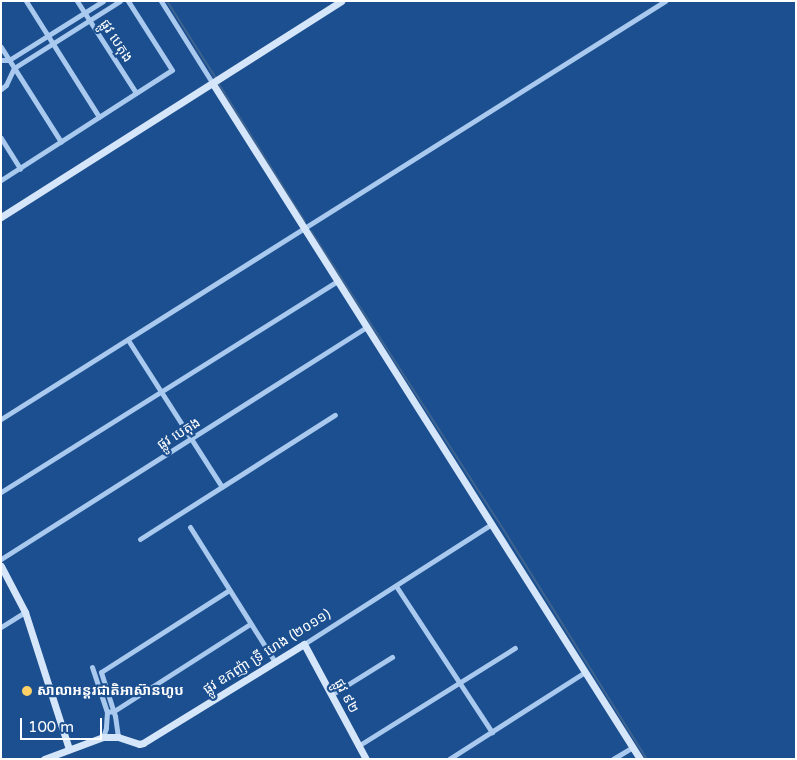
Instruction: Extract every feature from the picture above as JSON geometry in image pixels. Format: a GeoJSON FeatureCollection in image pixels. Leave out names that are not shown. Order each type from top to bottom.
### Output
{"type":"FeatureCollection","features":[{"type":"Feature","properties":{"kind":"street"},"geometry":{"type":"LineString","coordinates":[[26,1],[99,117]]}},
{"type":"Feature","properties":{"kind":"street","name":"ផ្លូវ បេតុង"},"geometry":{"type":"LineString","coordinates":[[77,1],[136,93]]}},
{"type":"Feature","properties":{"kind":"street"},"geometry":{"type":"LineString","coordinates":[[1,60],[9,60],[103,1]]}},
{"type":"Feature","properties":{"kind":"street"},"geometry":{"type":"LineString","coordinates":[[1,89],[6,86],[14,68],[120,1]]}},
{"type":"Feature","properties":{"kind":"street"},"geometry":{"type":"LineString","coordinates":[[1,180],[172,70],[128,1]]}},
{"type":"Feature","properties":{"kind":"street"},"geometry":{"type":"LineString","coordinates":[[161,1],[216,82],[305,229],[640,759]]}},
{"type":"Feature","properties":{"kind":"street"},"geometry":{"type":"LineString","coordinates":[[1,217],[341,1]]}},
{"type":"Feature","properties":{"kind":"street"},"geometry":{"type":"LineString","coordinates":[[1,419],[665,1]]}},
{"type":"Feature","properties":{"kind":"street"},"geometry":{"type":"LineString","coordinates":[[1,47],[61,142]]}},
{"type":"Feature","properties":{"kind":"street"},"geometry":{"type":"LineString","coordinates":[[1,138],[20,168]]}},
{"type":"Feature","properties":{"kind":"street"},"geometry":{"type":"LineString","coordinates":[[1,492],[338,281]]}},
{"type":"Feature","properties":{"kind":"street","name":"ផ្លូវ បេតុង"},"geometry":{"type":"LineString","coordinates":[[1,559],[367,327]]}},
{"type":"Feature","properties":{"kind":"street"},"geometry":{"type":"LineString","coordinates":[[128,340],[222,487]]}},
{"type":"Feature","properties":{"kind":"street"},"geometry":{"type":"LineString","coordinates":[[140,539],[335,415]]}},
{"type":"Feature","properties":{"kind":"street","name":"ផ្លូវ ឧកញ៉ា ទ្រី ហេង (២០១១)"},"geometry":{"type":"LineString","coordinates":[[44,759],[102,737],[118,737],[139,744],[143,743],[304,644],[492,524]]}},
{"type":"Feature","properties":{"kind":"street"},"geometry":{"type":"LineString","coordinates":[[190,528],[275,662]]}},
{"type":"Feature","properties":{"kind":"street"},"geometry":{"type":"LineString","coordinates":[[1,566],[25,612],[69,749]]}},
{"type":"Feature","properties":{"kind":"street"},"geometry":{"type":"LineString","coordinates":[[396,586],[492,732]]}},
{"type":"Feature","properties":{"kind":"street"},"geometry":{"type":"LineString","coordinates":[[118,737],[114,711],[102,672],[229,590]]}},
{"type":"Feature","properties":{"kind":"street"},"geometry":{"type":"LineString","coordinates":[[1,627],[25,612]]}},
{"type":"Feature","properties":{"kind":"street"},"geometry":{"type":"LineString","coordinates":[[107,712],[114,711],[250,624]]}},
{"type":"Feature","properties":{"kind":"street","name":"ផ្លូវ ៩២"},"geometry":{"type":"LineString","coordinates":[[304,644],[366,759]]}},
{"type":"Feature","properties":{"kind":"street"},"geometry":{"type":"LineString","coordinates":[[358,746],[515,648]]}},
{"type":"Feature","properties":{"kind":"street"},"geometry":{"type":"LineString","coordinates":[[331,695],[392,657]]}},
{"type":"Feature","properties":{"kind":"street"},"geometry":{"type":"LineString","coordinates":[[92,667],[107,712],[106,728],[102,737]]}},
{"type":"Feature","properties":{"kind":"street"},"geometry":{"type":"LineString","coordinates":[[449,759],[585,672]]}},
{"type":"Feature","properties":{"kind":"street"},"geometry":{"type":"LineString","coordinates":[[613,759],[633,747]]}},
{"type":"Feature","properties":{"kind":"waterway"},"geometry":{"type":"LineString","coordinates":[[167,1],[215,77]]}},
{"type":"Feature","properties":{"kind":"waterway"},"geometry":{"type":"LineString","coordinates":[[217,81],[305,222]]}},
{"type":"Feature","properties":{"kind":"waterway"},"geometry":{"type":"LineString","coordinates":[[311,231],[498,521],[647,759]]}},
{"type":"Feature","properties":{"kind":"place","name":"សាលាអន្ដរជាតិអាស៊ានហូប"},"geometry":{"type":"Point","coordinates":[27,691]}}]}
